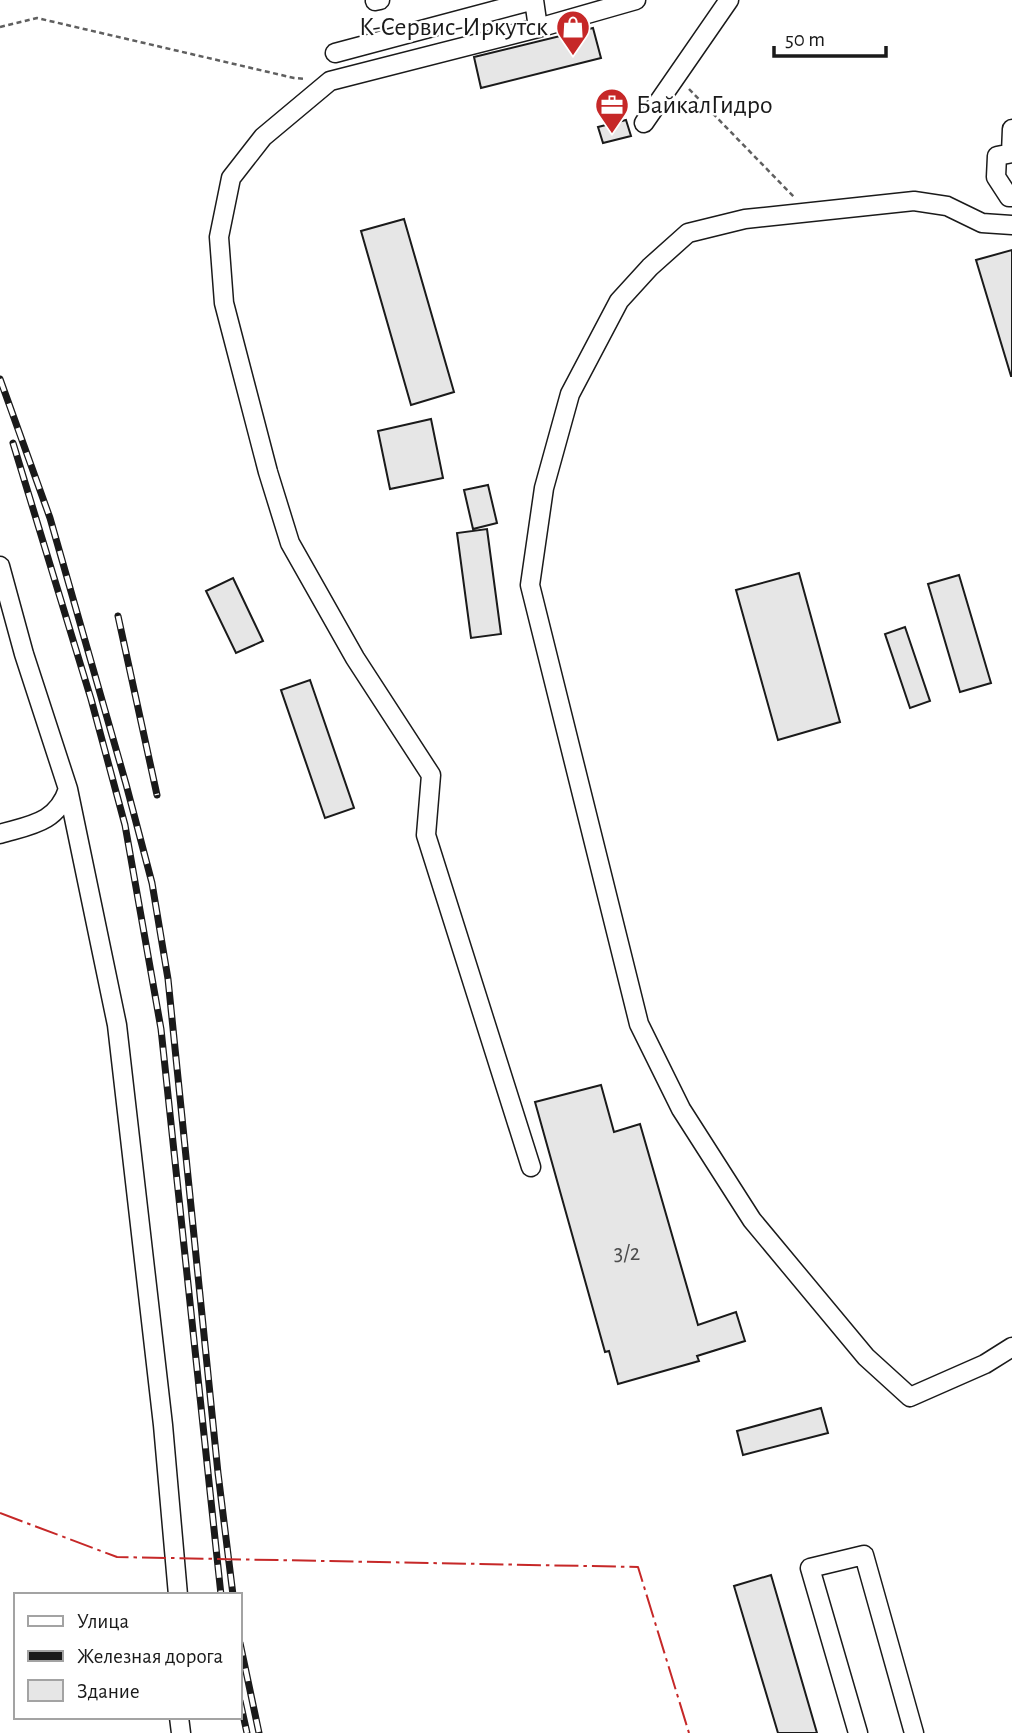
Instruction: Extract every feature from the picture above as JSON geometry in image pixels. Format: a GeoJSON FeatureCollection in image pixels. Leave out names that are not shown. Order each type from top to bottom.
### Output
{"type":"FeatureCollection","features":[{"type":"Feature","properties":{"kind":"lane"},"geometry":{"type":"LineString","coordinates":[[335,53],[500,4],[534,0],[538,28]]}},
{"type":"Feature","properties":{"kind":"lane"},"geometry":{"type":"LineString","coordinates":[[531,1167],[426,835],[431,775],[355,658],[290,543],[268,472],[224,303],[219,237],[231,178],[263,137],[330,81],[636,0]]}},
{"type":"Feature","properties":{"kind":"lane"},"geometry":{"type":"LineString","coordinates":[[644,122],[729,0]]}},
{"type":"Feature","properties":{"kind":"lane"},"geometry":{"type":"LineString","coordinates":[[1012,129],[1012,153],[997,156],[996,177],[1009,197],[1012,197]]}},
{"type":"Feature","properties":{"kind":"lane"},"geometry":{"type":"LineString","coordinates":[[1012,225],[982,223],[947,206],[914,201],[745,219],[688,233],[650,267],[620,301],[570,394],[544,488],[530,585],[639,1024],[681,1109],[752,1220],[866,1357],[910,1397],[985,1364],[1012,1347]]}},
{"type":"Feature","properties":{"kind":"lane"},"geometry":{"type":"LineString","coordinates":[[0,566],[24,654],[68,789],[117,1026],[163,1425],[178,1593]]}},
{"type":"Feature","properties":{"kind":"lane"},"geometry":{"type":"LineString","coordinates":[[0,834],[44,821],[55,814],[65,800],[68,789]]}},
{"type":"Feature","properties":{"kind":"lane"},"geometry":{"type":"LineString","coordinates":[[858,1733],[810,1568],[864,1555],[914,1733]]}},
{"type":"Feature","properties":{"kind":"path"},"geometry":{"type":"LineString","coordinates":[[0,27],[37,18],[294,78]]}},
{"type":"Feature","properties":{"kind":"path"},"geometry":{"type":"LineString","coordinates":[[675,75],[808,212]]}},
{"type":"Feature","properties":{"kind":"building"},"geometry":{"type":"Polygon","coordinates":[[[593,28],[601,58],[481,88],[474,57],[593,28]]]}},
{"type":"Feature","properties":{"kind":"building"},"geometry":{"type":"Polygon","coordinates":[[[626,120],[631,136],[603,143],[598,127],[626,120]]]}},
{"type":"Feature","properties":{"kind":"building"},"geometry":{"type":"Polygon","coordinates":[[[404,219],[454,392],[411,405],[361,231],[404,219]]]}},
{"type":"Feature","properties":{"kind":"building"},"geometry":{"type":"Polygon","coordinates":[[[1012,250],[1012,376],[1011,376],[976,260],[1012,250]]]}},
{"type":"Feature","properties":{"kind":"building"},"geometry":{"type":"Polygon","coordinates":[[[431,419],[443,478],[390,489],[378,431],[431,419]]]}},
{"type":"Feature","properties":{"kind":"building"},"geometry":{"type":"Polygon","coordinates":[[[488,485],[497,523],[473,529],[464,490],[488,485]]]}},
{"type":"Feature","properties":{"kind":"building"},"geometry":{"type":"Polygon","coordinates":[[[487,529],[501,634],[471,638],[457,533],[487,529]]]}},
{"type":"Feature","properties":{"kind":"building"},"geometry":{"type":"Polygon","coordinates":[[[799,573],[840,722],[778,740],[736,590],[799,573]]]}},
{"type":"Feature","properties":{"kind":"building"},"geometry":{"type":"Polygon","coordinates":[[[959,575],[991,683],[960,692],[928,584],[959,575]]]}},
{"type":"Feature","properties":{"kind":"building"},"geometry":{"type":"Polygon","coordinates":[[[233,578],[263,641],[236,653],[206,591],[233,578]]]}},
{"type":"Feature","properties":{"kind":"building"},"geometry":{"type":"Polygon","coordinates":[[[905,627],[930,701],[910,708],[885,634],[905,627]]]}},
{"type":"Feature","properties":{"kind":"building"},"geometry":{"type":"Polygon","coordinates":[[[310,680],[354,808],[325,818],[281,690],[310,680]]]}},
{"type":"Feature","properties":{"kind":"building"},"geometry":{"type":"Polygon","coordinates":[[[601,1085],[614,1132],[640,1124],[698,1325],[736,1312],[745,1341],[697,1356],[699,1361],[618,1384],[609,1351],[605,1352],[535,1102],[601,1085]]]}},
{"type":"Feature","properties":{"kind":"building"},"geometry":{"type":"Polygon","coordinates":[[[821,1408],[828,1433],[743,1455],[737,1431],[821,1408]]]}},
{"type":"Feature","properties":{"kind":"building"},"geometry":{"type":"Polygon","coordinates":[[[771,1575],[817,1733],[778,1733],[734,1586],[771,1575]]]}},
{"type":"Feature","properties":{"kind":"railway"},"geometry":{"type":"LineString","coordinates":[[0,379],[50,518],[152,883],[168,979],[233,1593]]}},
{"type":"Feature","properties":{"kind":"railway"},"geometry":{"type":"LineString","coordinates":[[13,443],[91,699],[125,825],[161,1029],[221,1593]]}},
{"type":"Feature","properties":{"kind":"railway"},"geometry":{"type":"LineString","coordinates":[[118,616],[157,795]]}},
{"type":"Feature","properties":{"kind":"railway"},"geometry":{"type":"LineString","coordinates":[[242,1652],[259,1733]]}},
{"type":"Feature","properties":{"kind":"railway"},"geometry":{"type":"LineString","coordinates":[[242,1710],[247,1733]]}},
{"type":"Feature","properties":{"kind":"power"},"geometry":{"type":"LineString","coordinates":[[0,1513],[117,1557],[638,1567],[689,1733]]}},
{"type":"Feature","properties":{"kind":"place","name":"К-Сервис-Иркутск"},"geometry":{"type":"Point","coordinates":[573,57]}},
{"type":"Feature","properties":{"kind":"place","name":"БайкалГидро"},"geometry":{"type":"Point","coordinates":[612,135]}}]}
